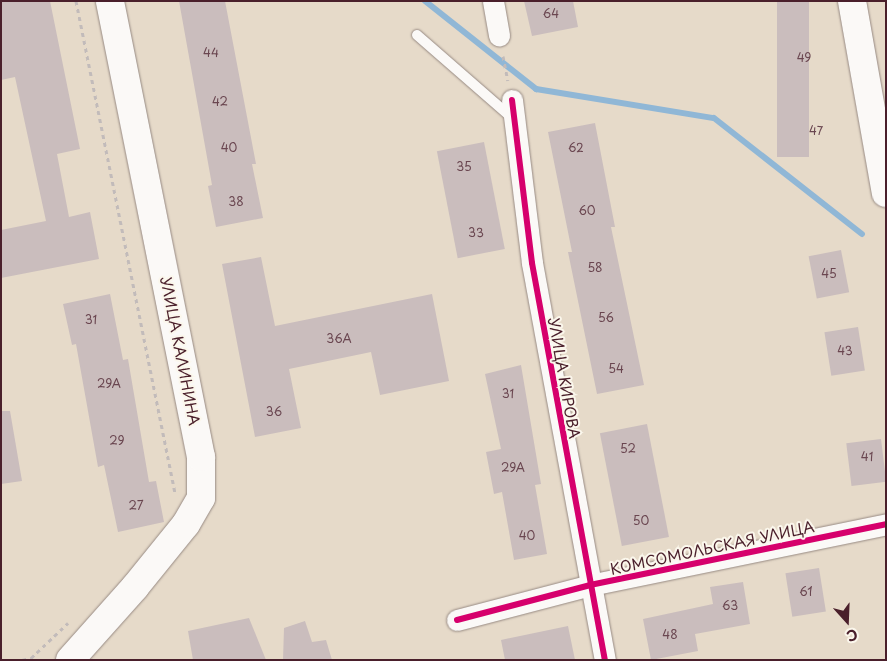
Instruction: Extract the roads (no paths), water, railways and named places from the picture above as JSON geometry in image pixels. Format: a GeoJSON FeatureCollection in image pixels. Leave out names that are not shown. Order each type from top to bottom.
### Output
{"type":"FeatureCollection","features":[{"type":"Feature","properties":{"kind":"main road","name":"УЛИЦА КАЛИНИНА"},"geometry":{"type":"LineString","coordinates":[[70,660],[135,587],[186,524],[201,498],[201,457],[110,1]]}},
{"type":"Feature","properties":{"kind":"main road"},"geometry":{"type":"LineString","coordinates":[[852,1],[880,117],[886,192]]}},
{"type":"Feature","properties":{"kind":"street"},"geometry":{"type":"LineString","coordinates":[[493,1],[499,35]]}},
{"type":"Feature","properties":{"kind":"street","name":"УЛИЦА КИРОВА"},"geometry":{"type":"LineString","coordinates":[[513,110],[532,263],[605,660]]}},
{"type":"Feature","properties":{"kind":"street","name":"КОМСОМОЛЬСКАЯ УЛИЦА"},"geometry":{"type":"LineString","coordinates":[[457,620],[590,585],[886,524]]}},
{"type":"Feature","properties":{"kind":"lane"},"geometry":{"type":"LineString","coordinates":[[418,35],[513,110]]}},
{"type":"Feature","properties":{"kind":"waterway"},"geometry":{"type":"LineString","coordinates":[[425,1],[536,89],[714,118],[862,234]]}}]}
